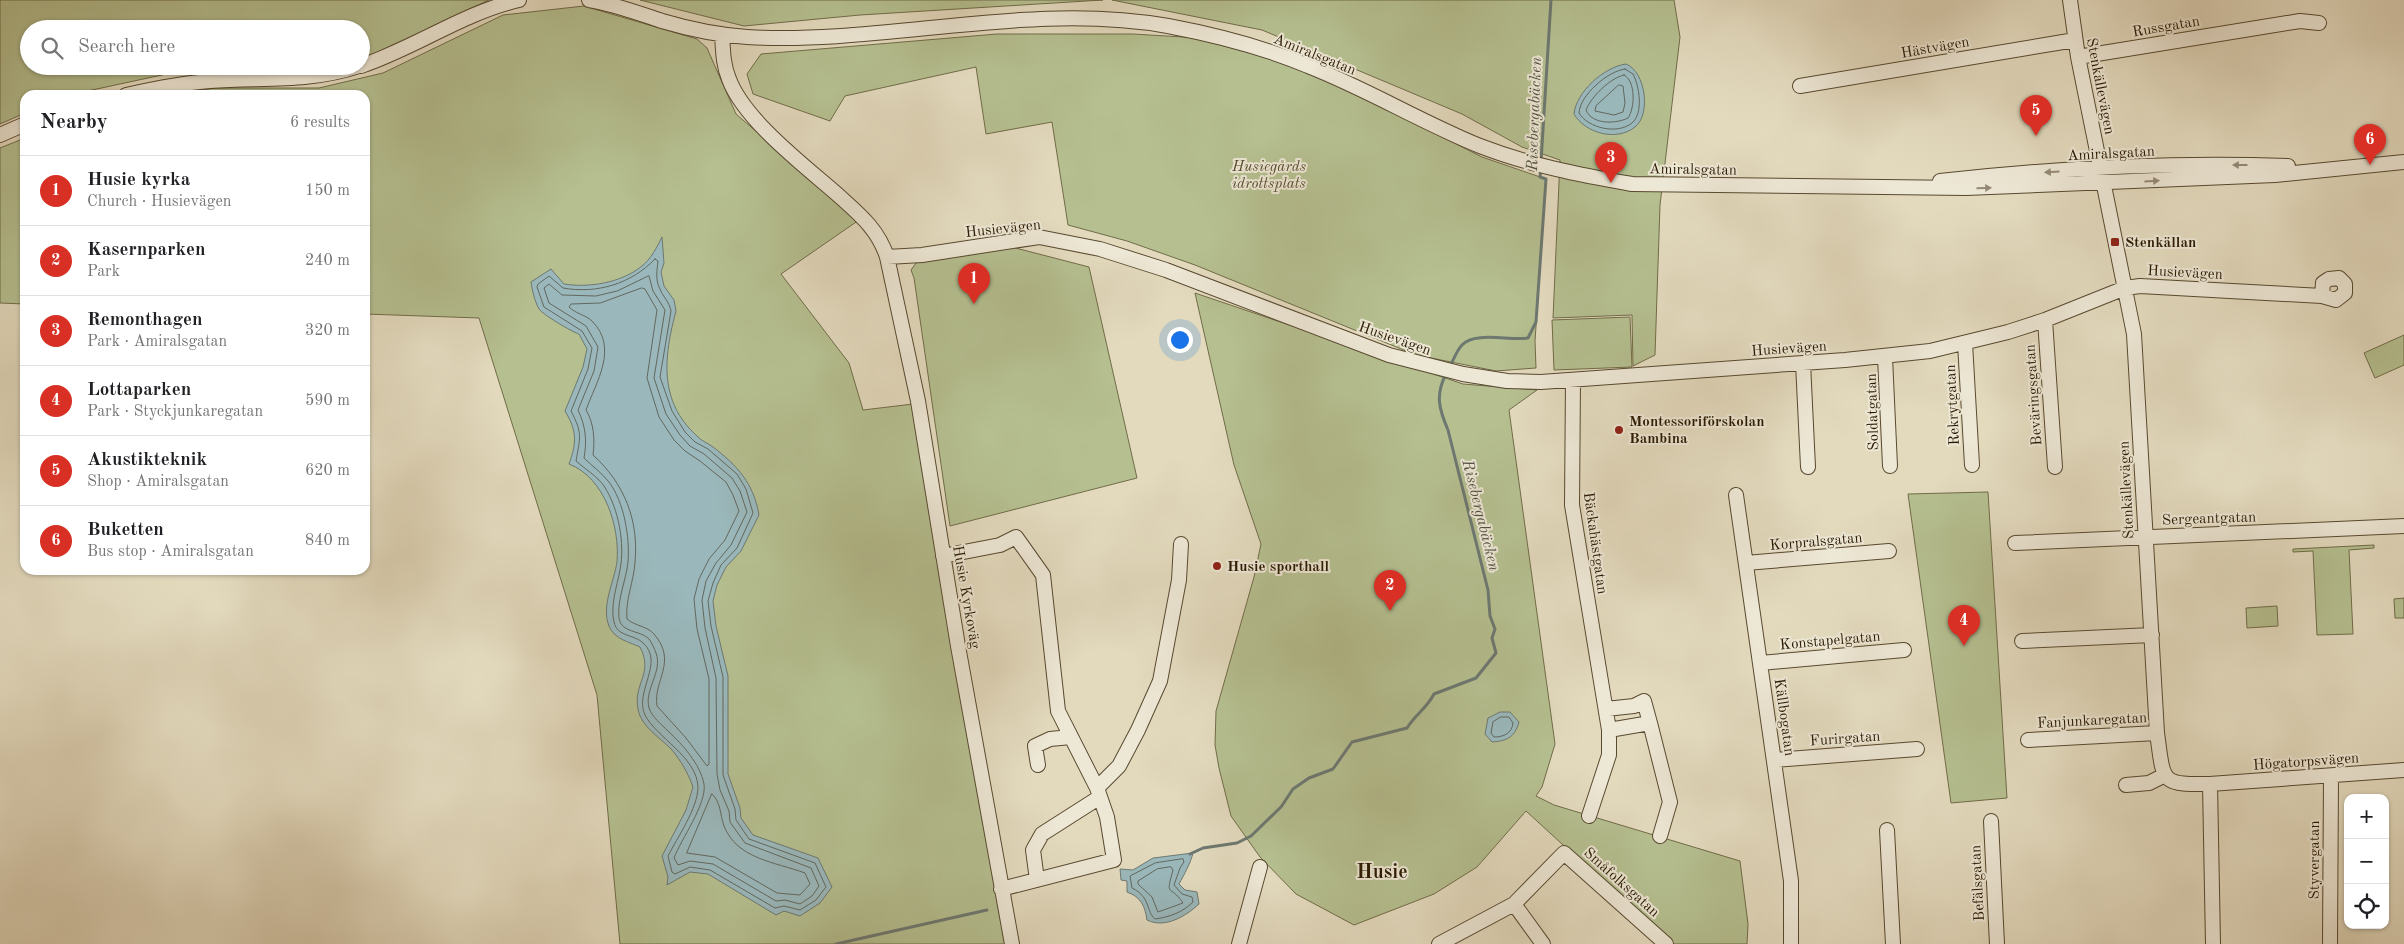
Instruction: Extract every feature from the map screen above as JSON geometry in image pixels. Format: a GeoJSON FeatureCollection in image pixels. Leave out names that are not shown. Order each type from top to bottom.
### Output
{"type":"FeatureCollection","features":[{"type":"Feature","properties":{"kind":"street"},"geometry":{"type":"LineString","coordinates":[[370,62],[403,49],[479,13],[519,0]]}},
{"type":"Feature","properties":{"kind":"street"},"geometry":{"type":"LineString","coordinates":[[589,0],[620,3],[664,21],[722,34],[724,65],[733,89],[740,101],[757,122],[867,220],[882,242],[887,257]]}},
{"type":"Feature","properties":{"kind":"street","name":"Stenkällevägen"},"geometry":{"type":"LineString","coordinates":[[2070,0],[2078,57],[2134,334],[2158,734],[2162,767],[2165,775]]}},
{"type":"Feature","properties":{"kind":"street","name":"Amiralsgatan"},"geometry":{"type":"LineString","coordinates":[[722,34],[748,37],[815,36],[1036,19],[1124,20],[1164,26],[1246,44],[1309,66],[1478,145],[1530,163],[1632,184],[1966,188],[2103,184],[2276,175],[2404,162]]}},
{"type":"Feature","properties":{"kind":"street","name":"Russgatan"},"geometry":{"type":"LineString","coordinates":[[2078,57],[2300,21],[2319,23]]}},
{"type":"Feature","properties":{"kind":"street","name":"Hästvägen"},"geometry":{"type":"LineString","coordinates":[[1800,86],[2076,40]]}},
{"type":"Feature","properties":{"kind":"street"},"geometry":{"type":"LineString","coordinates":[[156,90],[210,81],[302,79],[330,75]]}},
{"type":"Feature","properties":{"kind":"street"},"geometry":{"type":"LineString","coordinates":[[0,135],[20,126]]}},
{"type":"Feature","properties":{"kind":"street","name":"Amiralsgatan"},"geometry":{"type":"LineString","coordinates":[[1882,187],[1966,178],[2100,168],[2195,165],[2341,168]]}},
{"type":"Feature","properties":{"kind":"street","name":"Husievägen"},"geometry":{"type":"LineString","coordinates":[[887,257],[922,255],[1039,237],[1092,248],[1191,278],[1221,292],[1389,355],[1432,368],[1507,381],[1541,382],[1886,357],[1930,351],[2045,320],[2125,288],[2140,286],[2322,296]]}},
{"type":"Feature","properties":{"kind":"street","name":"Husie Kyrkoväg"},"geometry":{"type":"LineString","coordinates":[[887,257],[918,401],[943,556],[1012,944]]}},
{"type":"Feature","properties":{"kind":"street","name":"Beväringsgatan"},"geometry":{"type":"LineString","coordinates":[[2045,320],[2055,467]]}},
{"type":"Feature","properties":{"kind":"street","name":"Rekrytgatan"},"geometry":{"type":"LineString","coordinates":[[1965,343],[1972,466]]}},
{"type":"Feature","properties":{"kind":"street","name":"Soldatgatan"},"geometry":{"type":"LineString","coordinates":[[1886,357],[1890,466]]}},
{"type":"Feature","properties":{"kind":"street"},"geometry":{"type":"LineString","coordinates":[[1803,363],[1808,467]]}},
{"type":"Feature","properties":{"kind":"street","name":"Bäckahästgatan"},"geometry":{"type":"LineString","coordinates":[[1572,380],[1572,505],[1609,730],[1609,755],[1589,816]]}},
{"type":"Feature","properties":{"kind":"street","name":"Källbogatan"},"geometry":{"type":"LineString","coordinates":[[1736,495],[1791,881],[1791,944]]}},
{"type":"Feature","properties":{"kind":"street","name":"Sergeantgatan"},"geometry":{"type":"LineString","coordinates":[[2014,543],[2404,526]]}},
{"type":"Feature","properties":{"kind":"street"},"geometry":{"type":"LineString","coordinates":[[943,556],[1000,545],[1016,537],[1043,575],[1058,711],[1098,793],[1107,817],[1114,860],[1001,889]]}},
{"type":"Feature","properties":{"kind":"street"},"geometry":{"type":"LineString","coordinates":[[1037,880],[1034,850],[1042,834],[1098,793],[1119,766],[1138,730],[1160,680],[1179,580],[1181,544]]}},
{"type":"Feature","properties":{"kind":"street","name":"Korpralsgatan"},"geometry":{"type":"LineString","coordinates":[[1746,563],[1889,551]]}},
{"type":"Feature","properties":{"kind":"street"},"geometry":{"type":"LineString","coordinates":[[2022,641],[2152,635]]}},
{"type":"Feature","properties":{"kind":"street","name":"Konstapelgatan"},"geometry":{"type":"LineString","coordinates":[[1760,663],[1904,650]]}},
{"type":"Feature","properties":{"kind":"street"},"geometry":{"type":"LineString","coordinates":[[1606,709],[1634,706],[1644,702],[1670,802],[1660,836]]}},
{"type":"Feature","properties":{"kind":"street"},"geometry":{"type":"LineString","coordinates":[[1609,730],[1650,724]]}},
{"type":"Feature","properties":{"kind":"street","name":"Fanjunkaregatan"},"geometry":{"type":"LineString","coordinates":[[2028,740],[2158,734]]}},
{"type":"Feature","properties":{"kind":"street"},"geometry":{"type":"LineString","coordinates":[[1038,765],[1035,746],[1050,739],[1071,738]]}},
{"type":"Feature","properties":{"kind":"street","name":"Furirgatan"},"geometry":{"type":"LineString","coordinates":[[1774,760],[1917,749]]}},
{"type":"Feature","properties":{"kind":"street","name":"Högatorpsvägen"},"geometry":{"type":"LineString","coordinates":[[2210,784],[2404,770]]}},
{"type":"Feature","properties":{"kind":"street"},"geometry":{"type":"LineString","coordinates":[[2126,785],[2149,783],[2165,775],[2173,782],[2179,784],[2210,784],[2213,944]]}},
{"type":"Feature","properties":{"kind":"street","name":"Styvergatan"},"geometry":{"type":"LineString","coordinates":[[2330,944],[2331,776]]}},
{"type":"Feature","properties":{"kind":"street","name":"Befälsgatan"},"geometry":{"type":"LineString","coordinates":[[1991,821],[1996,944]]}},
{"type":"Feature","properties":{"kind":"street"},"geometry":{"type":"LineString","coordinates":[[1887,830],[1893,944]]}},
{"type":"Feature","properties":{"kind":"street","name":"Småfolksgatan"},"geometry":{"type":"LineString","coordinates":[[1439,944],[1514,904],[1564,854],[1666,944]]}},
{"type":"Feature","properties":{"kind":"street"},"geometry":{"type":"LineString","coordinates":[[1239,944],[1260,867]]}},
{"type":"Feature","properties":{"kind":"street"},"geometry":{"type":"LineString","coordinates":[[1514,904],[1543,944]]}},
{"type":"Feature","properties":{"kind":"green space"},"geometry":{"type":"Polygon","coordinates":[[[0,0],[489,0],[370,55],[370,20],[20,20],[20,75],[162,75],[92,90],[20,90],[20,115],[0,124],[0,0]]]}},
{"type":"Feature","properties":{"kind":"green space"},"geometry":{"type":"Polygon","coordinates":[[[640,0],[1103,0],[860,15],[744,26],[640,0]]]}},
{"type":"Feature","properties":{"kind":"green space"},"geometry":{"type":"Polygon","coordinates":[[[1112,0],[1674,0],[1680,37],[1660,205],[1655,355],[1633,366],[1632,315],[1553,318],[1560,160],[1522,147],[1462,114],[1262,30],[1112,0]]]}},
{"type":"Feature","properties":{"kind":"green space"},"geometry":{"type":"Polygon","coordinates":[[[584,6],[697,39],[707,48],[736,114],[859,220],[781,274],[849,363],[863,410],[913,404],[1007,944],[620,944],[597,695],[479,318],[370,314],[370,90],[203,90],[214,88],[319,88],[383,73],[503,15],[584,6]]]}},
{"type":"Feature","properties":{"kind":"green space","name":"Husiegårds idrottsplats"},"geometry":{"type":"Polygon","coordinates":[[[997,34],[1133,34],[1200,38],[1307,69],[1482,157],[1546,179],[1535,341],[1536,368],[1496,371],[1416,355],[1195,265],[1127,241],[1068,225],[1052,122],[986,134],[976,67],[845,96],[830,121],[753,94],[747,74],[761,54],[997,34]]]}},
{"type":"Feature","properties":{"kind":"green space"},"geometry":{"type":"Polygon","coordinates":[[[20,140],[20,304],[0,303],[0,148],[20,140]]]}},
{"type":"Feature","properties":{"kind":"green space"},"geometry":{"type":"Polygon","coordinates":[[[1004,245],[1089,267],[1137,478],[950,526],[914,278],[911,270],[916,263],[1004,245]]]}},
{"type":"Feature","properties":{"kind":"green space"},"geometry":{"type":"Polygon","coordinates":[[[1195,293],[1463,384],[1537,390],[1509,410],[1555,744],[1542,787],[1536,796],[1554,805],[1740,861],[1748,924],[1747,944],[1671,944],[1526,811],[1477,867],[1434,894],[1354,925],[1296,894],[1260,857],[1231,816],[1215,745],[1216,711],[1254,577],[1261,544],[1234,465],[1195,293]]]}},
{"type":"Feature","properties":{"kind":"green space"},"geometry":{"type":"Polygon","coordinates":[[[1630,317],[1632,367],[1554,370],[1552,320],[1630,317]]]}},
{"type":"Feature","properties":{"kind":"green space"},"geometry":{"type":"Polygon","coordinates":[[[2404,335],[2404,365],[2375,378],[2364,353],[2404,335]]]}},
{"type":"Feature","properties":{"kind":"green space"},"geometry":{"type":"Polygon","coordinates":[[[1988,492],[2007,798],[1951,803],[1908,494],[1988,492]]]}},
{"type":"Feature","properties":{"kind":"green space"},"geometry":{"type":"Polygon","coordinates":[[[2374,545],[2374,548],[2349,550],[2353,634],[2317,635],[2313,551],[2293,552],[2293,549],[2374,545]]]}},
{"type":"Feature","properties":{"kind":"green space"},"geometry":{"type":"Polygon","coordinates":[[[2404,598],[2404,618],[2395,618],[2394,599],[2404,598]]]}},
{"type":"Feature","properties":{"kind":"green space"},"geometry":{"type":"Polygon","coordinates":[[[2277,606],[2278,626],[2247,628],[2246,608],[2277,606]]]}},
{"type":"Feature","properties":{"kind":"water"},"geometry":{"type":"Polygon","coordinates":[[[1626,64],[1633,69],[1642,84],[1644,104],[1640,121],[1627,132],[1610,134],[1593,130],[1579,121],[1574,114],[1580,97],[1586,89],[1600,75],[1626,64]]]}},
{"type":"Feature","properties":{"kind":"water"},"geometry":{"type":"Polygon","coordinates":[[[662,237],[664,263],[661,272],[664,286],[674,300],[676,311],[667,361],[670,393],[684,422],[699,438],[730,461],[743,476],[753,494],[759,515],[741,551],[726,567],[717,585],[713,601],[716,626],[728,676],[728,774],[740,808],[741,818],[753,835],[818,858],[832,887],[820,903],[800,916],[784,911],[776,915],[708,874],[690,872],[667,885],[668,877],[662,856],[686,810],[693,787],[687,772],[675,754],[647,727],[640,715],[637,700],[644,672],[644,656],[640,647],[622,640],[614,634],[607,618],[607,602],[617,562],[616,534],[613,519],[601,492],[592,480],[582,471],[569,464],[574,443],[574,431],[565,411],[583,367],[587,349],[579,334],[558,323],[539,309],[532,289],[531,282],[551,269],[564,284],[594,285],[624,277],[645,263],[654,253],[662,237]]]}},
{"type":"Feature","properties":{"kind":"water"},"geometry":{"type":"Polygon","coordinates":[[[1500,712],[1510,712],[1519,722],[1513,735],[1502,741],[1492,742],[1485,734],[1488,718],[1500,712]]]}},
{"type":"Feature","properties":{"kind":"water"},"geometry":{"type":"Polygon","coordinates":[[[1193,853],[1179,884],[1185,890],[1197,892],[1199,904],[1175,920],[1161,923],[1147,920],[1142,903],[1127,892],[1127,881],[1121,880],[1120,869],[1133,870],[1153,858],[1193,853]]]}},
{"type":"Feature","properties":{"kind":"waterway","name":"Risebergabäcken"},"geometry":{"type":"LineString","coordinates":[[1541,162],[1551,0]]}},
{"type":"Feature","properties":{"kind":"waterway","name":"Risebergabäcken"},"geometry":{"type":"LineString","coordinates":[[1450,366],[1460,347],[1468,341],[1484,337],[1528,338],[1536,322],[1546,179],[1540,177],[1541,168]]}},
{"type":"Feature","properties":{"kind":"waterway","name":"Risebergabäcken"},"geometry":{"type":"LineString","coordinates":[[1190,854],[1203,848],[1237,843],[1251,836],[1281,807],[1293,789],[1309,778],[1333,769],[1352,742],[1407,728],[1434,694],[1476,678],[1496,653],[1492,638],[1495,629],[1490,616],[1488,590],[1448,430],[1442,415],[1439,395],[1446,374]]}},
{"type":"Feature","properties":{"kind":"waterway","name":"Risebergabäcken"},"geometry":{"type":"LineString","coordinates":[[836,944],[987,910]]}},
{"type":"Feature","properties":{"kind":"place","name":"Akustikteknik"},"geometry":{"type":"Point","coordinates":[2036,136]}},
{"type":"Feature","properties":{"kind":"place","name":"Buketten"},"geometry":{"type":"Point","coordinates":[2370,165]}},
{"type":"Feature","properties":{"kind":"place","name":"Remonthagen"},"geometry":{"type":"Point","coordinates":[1611,183]}},
{"type":"Feature","properties":{"kind":"place","name":"Stenkällan"},"geometry":{"type":"Point","coordinates":[2115,242]}},
{"type":"Feature","properties":{"kind":"place","name":"Husie kyrka"},"geometry":{"type":"Point","coordinates":[974,304]}},
{"type":"Feature","properties":{"kind":"place","name":"Montessoriförskolan Bambina"},"geometry":{"type":"Point","coordinates":[1619,430]}},
{"type":"Feature","properties":{"kind":"place","name":"Husie sporthall"},"geometry":{"type":"Point","coordinates":[1217,566]}},
{"type":"Feature","properties":{"kind":"place","name":"Kasernparken"},"geometry":{"type":"Point","coordinates":[1390,611]}},
{"type":"Feature","properties":{"kind":"place","name":"Lottaparken"},"geometry":{"type":"Point","coordinates":[1964,646]}},
{"type":"Feature","properties":{"kind":"district","name":"Husie"},"geometry":{"type":"Point","coordinates":[1382,871]}}]}
